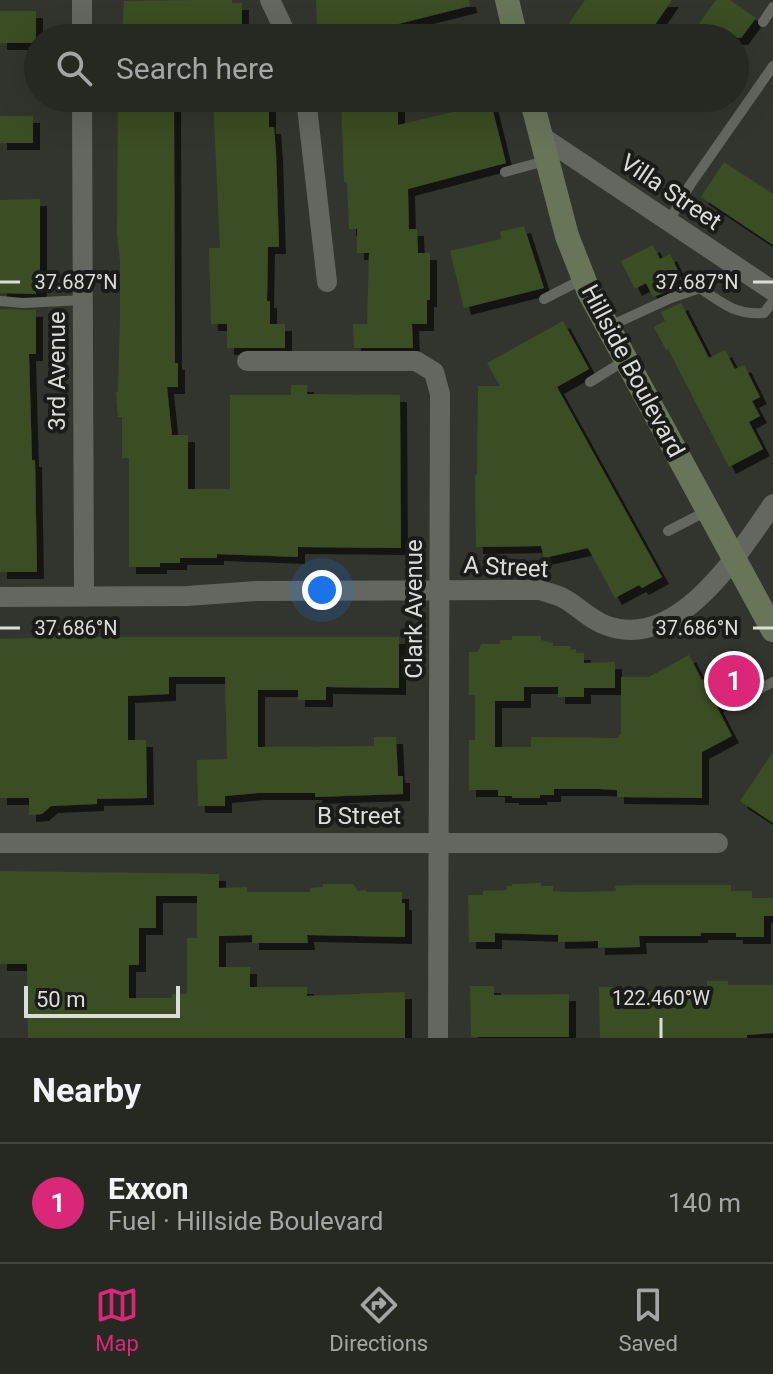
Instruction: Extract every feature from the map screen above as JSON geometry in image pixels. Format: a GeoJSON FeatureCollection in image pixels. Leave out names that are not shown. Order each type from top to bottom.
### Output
{"type":"FeatureCollection","features":[{"type":"Feature","properties":{"kind":"main road"},"geometry":{"type":"LineString","coordinates":[[507,0],[513,24]]}},
{"type":"Feature","properties":{"kind":"main road","name":"Hillside Boulevard"},"geometry":{"type":"LineString","coordinates":[[535,112],[567,236],[583,279],[735,558],[762,594],[773,630]]}},
{"type":"Feature","properties":{"kind":"street"},"geometry":{"type":"LineString","coordinates":[[82,0],[82,24]]}},
{"type":"Feature","properties":{"kind":"street"},"geometry":{"type":"LineString","coordinates":[[270,0],[281,24]]}},
{"type":"Feature","properties":{"kind":"street","name":"3rd Avenue"},"geometry":{"type":"LineString","coordinates":[[82,112],[84,596]]}},
{"type":"Feature","properties":{"kind":"street"},"geometry":{"type":"LineString","coordinates":[[308,112],[327,282]]}},
{"type":"Feature","properties":{"kind":"street","name":"Villa Street"},"geometry":{"type":"LineString","coordinates":[[541,136],[773,291]]}},
{"type":"Feature","properties":{"kind":"street","name":"Clark Avenue"},"geometry":{"type":"LineString","coordinates":[[247,361],[416,361],[434,372],[440,394],[438,1038]]}},
{"type":"Feature","properties":{"kind":"street","name":"A Street"},"geometry":{"type":"LineString","coordinates":[[0,597],[187,596],[257,591],[540,590],[561,596],[607,626],[647,628],[687,610],[735,558],[773,504]]}},
{"type":"Feature","properties":{"kind":"street","name":"B Street"},"geometry":{"type":"LineString","coordinates":[[0,843],[718,843]]}},
{"type":"Feature","properties":{"kind":"lane"},"geometry":{"type":"LineString","coordinates":[[763,22],[773,7]]}},
{"type":"Feature","properties":{"kind":"lane"},"geometry":{"type":"LineString","coordinates":[[749,100],[773,66]]}},
{"type":"Feature","properties":{"kind":"lane"},"geometry":{"type":"LineString","coordinates":[[669,221],[741,112]]}},
{"type":"Feature","properties":{"kind":"lane"},"geometry":{"type":"LineString","coordinates":[[505,172],[547,161]]}},
{"type":"Feature","properties":{"kind":"lane"},"geometry":{"type":"LineString","coordinates":[[544,299],[583,279]]}},
{"type":"Feature","properties":{"kind":"lane"},"geometry":{"type":"LineString","coordinates":[[608,327],[641,310],[700,288],[745,314],[764,313],[773,301]]}},
{"type":"Feature","properties":{"kind":"lane"},"geometry":{"type":"LineString","coordinates":[[0,301],[83,300]]}},
{"type":"Feature","properties":{"kind":"lane"},"geometry":{"type":"LineString","coordinates":[[590,382],[626,360]]}},
{"type":"Feature","properties":{"kind":"lane"},"geometry":{"type":"LineString","coordinates":[[668,531],[708,510]]}},
{"type":"Feature","properties":{"kind":"lane"},"geometry":{"type":"LineString","coordinates":[[761,688],[773,682]]}},
{"type":"Feature","properties":{"kind":"building"},"geometry":{"type":"Polygon","coordinates":[[[232,0],[232,3],[242,3],[242,24],[123,24],[124,1],[232,0]]]}},
{"type":"Feature","properties":{"kind":"building"},"geometry":{"type":"Polygon","coordinates":[[[316,0],[469,0],[470,6],[398,24],[317,24],[316,0]]]}},
{"type":"Feature","properties":{"kind":"building"},"geometry":{"type":"Polygon","coordinates":[[[585,0],[672,0],[656,24],[568,24],[585,0]]]}},
{"type":"Feature","properties":{"kind":"building"},"geometry":{"type":"Polygon","coordinates":[[[716,0],[730,0],[756,18],[749,27],[749,24],[699,24],[716,0]]]}},
{"type":"Feature","properties":{"kind":"building"},"geometry":{"type":"Polygon","coordinates":[[[0,11],[36,11],[36,24],[24,24],[24,43],[0,43],[0,11]]]}},
{"type":"Feature","properties":{"kind":"building"},"geometry":{"type":"Polygon","coordinates":[[[118,112],[174,112],[175,363],[178,363],[178,387],[167,387],[172,435],[188,435],[188,489],[230,489],[230,395],[291,395],[291,385],[307,385],[307,394],[400,395],[401,548],[298,547],[298,557],[217,554],[217,558],[180,558],[180,563],[160,563],[160,567],[129,567],[129,458],[122,458],[122,417],[118,417],[116,392],[120,314],[118,112]]]}},
{"type":"Feature","properties":{"kind":"building"},"geometry":{"type":"Polygon","coordinates":[[[214,112],[269,112],[269,127],[274,127],[276,153],[279,247],[268,247],[267,301],[270,301],[270,324],[285,324],[285,348],[227,348],[227,324],[211,324],[209,248],[220,248],[214,112]]]}},
{"type":"Feature","properties":{"kind":"building"},"geometry":{"type":"Polygon","coordinates":[[[342,112],[398,112],[398,125],[453,112],[493,112],[506,163],[408,189],[409,229],[417,229],[418,253],[430,253],[427,324],[412,324],[413,348],[354,348],[353,324],[367,324],[369,253],[357,253],[357,229],[349,229],[347,182],[344,182],[342,112]]]}},
{"type":"Feature","properties":{"kind":"building"},"geometry":{"type":"Polygon","coordinates":[[[0,116],[33,116],[33,143],[0,143],[0,116]]]}},
{"type":"Feature","properties":{"kind":"building"},"geometry":{"type":"Polygon","coordinates":[[[724,162],[773,194],[773,245],[701,197],[724,162]]]}},
{"type":"Feature","properties":{"kind":"building"},"geometry":{"type":"Polygon","coordinates":[[[40,199],[40,290],[36,290],[36,294],[0,293],[0,200],[40,199]]]}},
{"type":"Feature","properties":{"kind":"building"},"geometry":{"type":"Polygon","coordinates":[[[524,226],[544,288],[464,308],[450,251],[501,239],[500,232],[524,226]]]}},
{"type":"Feature","properties":{"kind":"building"},"geometry":{"type":"Polygon","coordinates":[[[653,245],[660,259],[670,254],[682,279],[671,284],[674,289],[653,297],[646,283],[635,289],[621,261],[653,245]]]}},
{"type":"Feature","properties":{"kind":"building"},"geometry":{"type":"Polygon","coordinates":[[[681,303],[709,358],[725,350],[735,369],[744,365],[760,397],[752,401],[760,416],[749,422],[763,449],[729,467],[654,327],[665,321],[661,312],[681,303]]]}},
{"type":"Feature","properties":{"kind":"building"},"geometry":{"type":"Polygon","coordinates":[[[0,309],[36,310],[36,354],[29,354],[37,572],[0,572],[0,309]]]}},
{"type":"Feature","properties":{"kind":"building"},"geometry":{"type":"Polygon","coordinates":[[[563,321],[589,369],[557,387],[662,577],[615,598],[588,548],[544,558],[541,546],[476,547],[478,386],[500,386],[487,363],[563,321]]]}},
{"type":"Feature","properties":{"kind":"building"},"geometry":{"type":"Polygon","coordinates":[[[512,636],[541,636],[541,640],[553,643],[553,646],[571,646],[576,653],[584,653],[584,663],[615,662],[615,688],[584,688],[584,697],[558,697],[558,687],[524,687],[524,701],[495,701],[495,747],[531,747],[531,737],[619,738],[621,677],[649,677],[689,655],[702,680],[745,657],[758,681],[716,705],[732,736],[702,752],[702,798],[617,797],[617,790],[600,789],[554,789],[554,795],[540,795],[540,798],[498,796],[498,790],[469,790],[469,740],[475,740],[475,695],[469,695],[469,652],[478,652],[481,644],[500,644],[500,640],[512,640],[512,636]]]}},
{"type":"Feature","properties":{"kind":"building"},"geometry":{"type":"Polygon","coordinates":[[[399,637],[399,688],[326,687],[326,700],[298,700],[298,690],[258,690],[258,747],[374,746],[374,737],[396,737],[398,776],[403,776],[403,794],[315,797],[315,793],[258,793],[225,796],[225,806],[198,806],[197,760],[227,759],[225,677],[169,677],[169,694],[128,696],[128,740],[146,740],[147,798],[97,799],[97,804],[51,806],[42,814],[29,815],[29,798],[0,798],[0,639],[399,637]]]}},
{"type":"Feature","properties":{"kind":"building"},"geometry":{"type":"Polygon","coordinates":[[[773,752],[773,823],[740,801],[773,752]]]}},
{"type":"Feature","properties":{"kind":"building"},"geometry":{"type":"Polygon","coordinates":[[[0,871],[219,874],[219,888],[247,887],[247,892],[310,892],[310,888],[323,887],[323,884],[353,884],[358,891],[402,892],[405,937],[307,935],[308,943],[252,943],[252,935],[219,936],[219,967],[250,967],[250,987],[307,987],[307,996],[405,992],[405,1038],[28,1038],[27,964],[0,964],[0,871]],[[156,896],[156,928],[139,928],[139,965],[129,965],[129,998],[172,998],[172,994],[187,994],[187,938],[197,938],[197,896],[156,896]]]}},
{"type":"Feature","properties":{"kind":"building"},"geometry":{"type":"Polygon","coordinates":[[[541,883],[541,886],[553,886],[553,891],[571,892],[616,891],[615,886],[630,885],[731,885],[731,891],[752,891],[752,898],[773,898],[773,916],[764,916],[764,937],[736,937],[736,933],[639,936],[640,947],[598,948],[598,941],[558,942],[558,935],[495,933],[495,942],[469,942],[468,895],[507,890],[507,886],[512,884],[541,883]]]}},
{"type":"Feature","properties":{"kind":"building"},"geometry":{"type":"Polygon","coordinates":[[[707,981],[728,981],[728,985],[773,985],[773,1033],[747,1035],[747,1038],[600,1038],[599,987],[642,987],[642,991],[707,991],[707,981]]]}},
{"type":"Feature","properties":{"kind":"building"},"geometry":{"type":"Polygon","coordinates":[[[470,986],[494,986],[494,995],[569,994],[569,1037],[471,1037],[470,986]]]}},
{"type":"Feature","properties":{"kind":"place","name":"Exxon"},"geometry":{"type":"Point","coordinates":[734,681]}}]}
